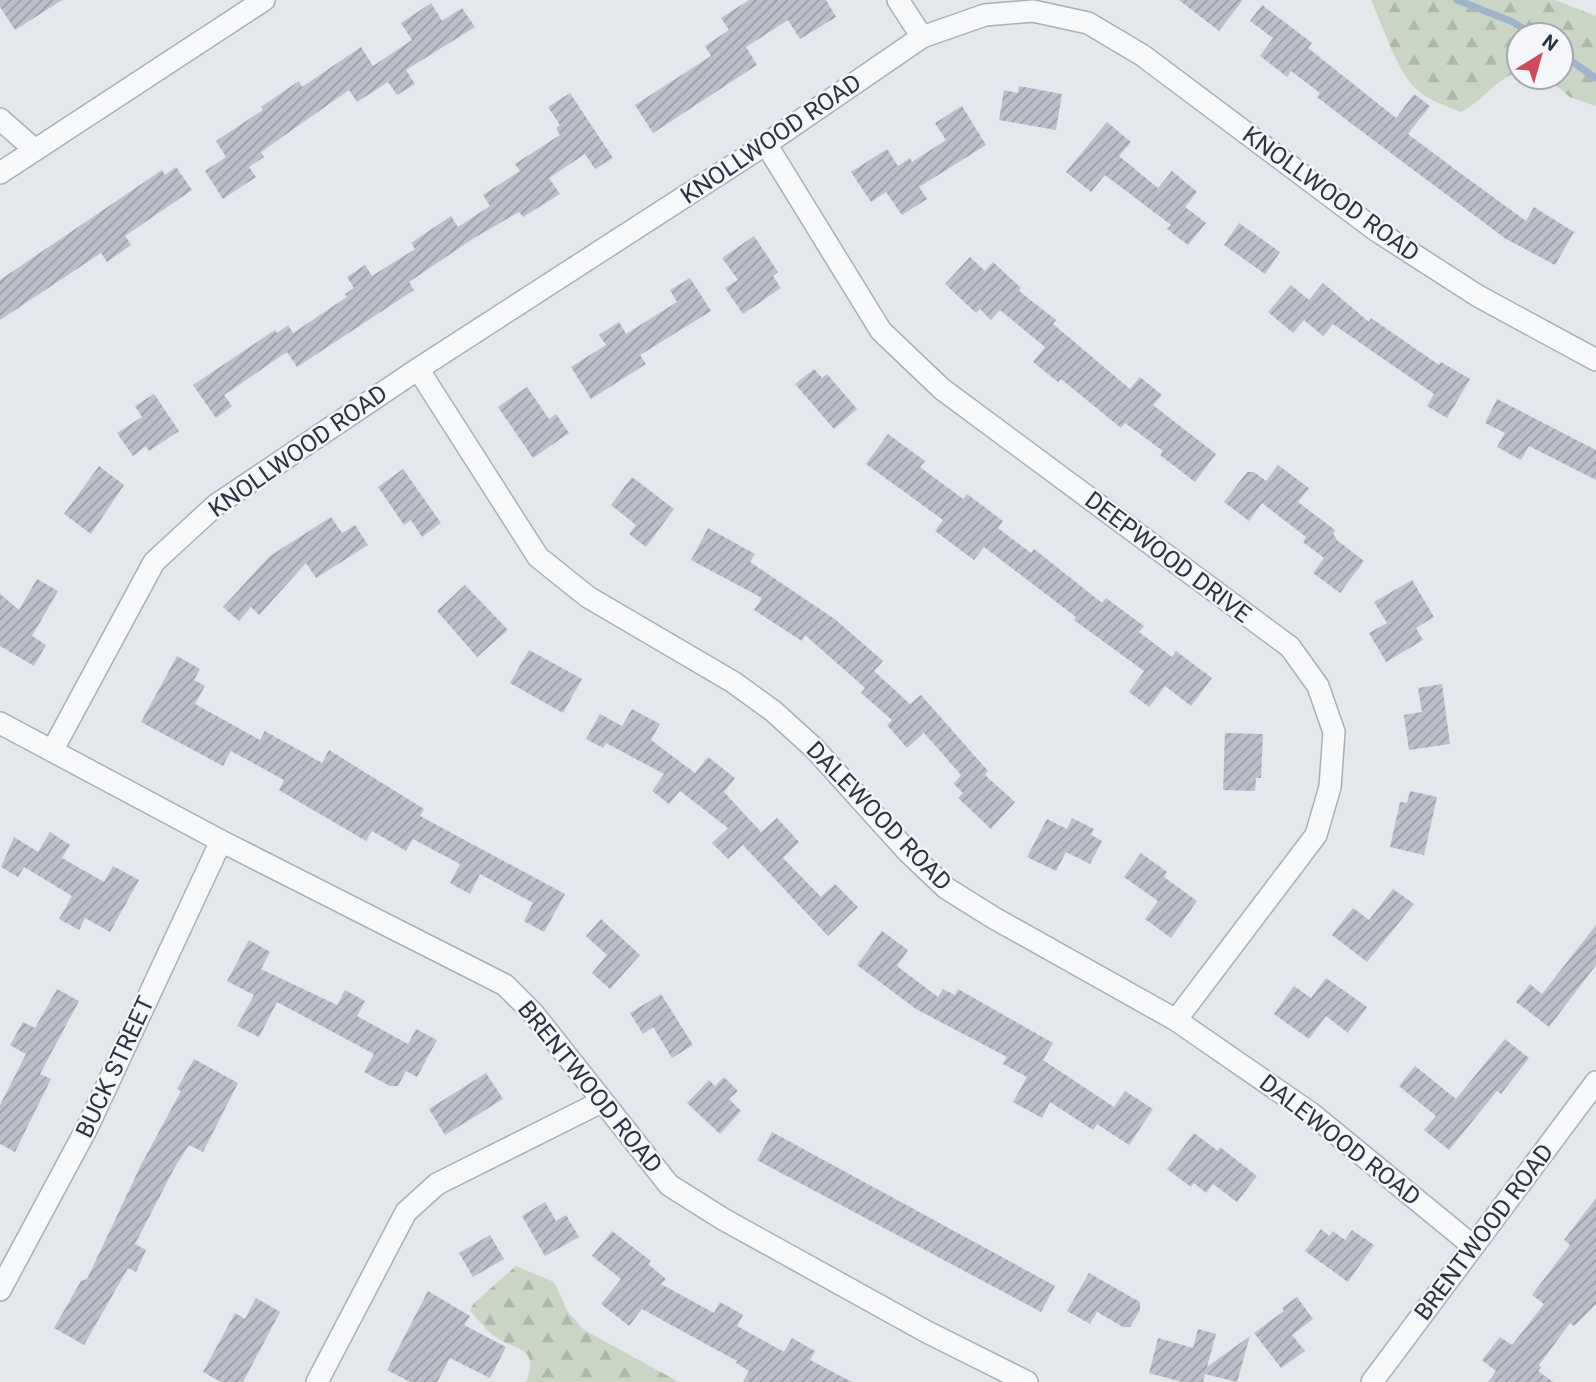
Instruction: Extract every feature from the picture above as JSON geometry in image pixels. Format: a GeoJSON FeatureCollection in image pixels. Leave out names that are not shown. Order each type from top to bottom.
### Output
{"type":"FeatureCollection","features":[{"type":"Feature","properties":{"kind":"street"},"geometry":{"type":"LineString","coordinates":[[0,173],[264,0]]}},
{"type":"Feature","properties":{"kind":"street"},"geometry":{"type":"LineString","coordinates":[[898,0],[922,37]]}},
{"type":"Feature","properties":{"kind":"street","name":"KNOLLWOOD ROAD"},"geometry":{"type":"LineString","coordinates":[[52,751],[154,562],[216,505],[418,369],[766,144],[922,37],[985,15],[1033,11],[1088,23],[1142,55],[1377,231],[1478,296],[1596,360]]}},
{"type":"Feature","properties":{"kind":"street"},"geometry":{"type":"LineString","coordinates":[[0,119],[35,150]]}},
{"type":"Feature","properties":{"kind":"street","name":"DEEPWOOD DRIVE"},"geometry":{"type":"LineString","coordinates":[[766,144],[881,331],[943,389],[1290,647],[1318,686],[1335,732],[1330,787],[1316,835],[1176,1020]]}},
{"type":"Feature","properties":{"kind":"street","name":"DALEWOOD ROAD"},"geometry":{"type":"LineString","coordinates":[[418,369],[538,557],[588,597],[733,682],[774,711],[814,748],[908,852],[946,888],[994,918],[1176,1020],[1312,1114],[1473,1246]]}},
{"type":"Feature","properties":{"kind":"street","name":"BRENTWOOD ROAD"},"geometry":{"type":"LineString","coordinates":[[0,723],[221,841],[505,985],[533,1013],[669,1185],[723,1219],[927,1332],[1027,1382]]}},
{"type":"Feature","properties":{"kind":"street","name":"BUCK STREET"},"geometry":{"type":"LineString","coordinates":[[0,1290],[88,1126],[221,841]]}},
{"type":"Feature","properties":{"kind":"street","name":"BRENTWOOD ROAD"},"geometry":{"type":"LineString","coordinates":[[1372,1382],[1596,1082]]}},
{"type":"Feature","properties":{"kind":"street"},"geometry":{"type":"LineString","coordinates":[[317,1382],[406,1212],[436,1184],[601,1101]]}},
{"type":"Feature","properties":{"kind":"green space"},"geometry":{"type":"Polygon","coordinates":[[[1371,0],[1555,0],[1596,16],[1596,106],[1570,97],[1562,91],[1575,91],[1575,21],[1505,21],[1505,79],[1461,112],[1416,89],[1402,71],[1371,0]]]}},
{"type":"Feature","properties":{"kind":"green space"},"geometry":{"type":"Polygon","coordinates":[[[516,1266],[554,1282],[568,1312],[584,1330],[679,1382],[526,1382],[530,1370],[528,1356],[493,1335],[470,1310],[474,1303],[516,1266]]]}},
{"type":"Feature","properties":{"kind":"building"},"geometry":{"type":"Polygon","coordinates":[[[0,0],[62,0],[15,30],[0,7],[0,0]]]}},
{"type":"Feature","properties":{"kind":"building"},"geometry":{"type":"Polygon","coordinates":[[[749,0],[826,0],[836,17],[800,39],[788,20],[746,47],[757,65],[653,133],[635,105],[711,56],[705,46],[729,30],[721,18],[749,0]]]}},
{"type":"Feature","properties":{"kind":"building"},"geometry":{"type":"Polygon","coordinates":[[[1179,0],[1243,0],[1219,31],[1179,0]]]}},
{"type":"Feature","properties":{"kind":"building"},"geometry":{"type":"Polygon","coordinates":[[[431,3],[442,21],[462,8],[475,27],[406,70],[415,84],[397,95],[388,82],[357,102],[349,90],[261,152],[264,157],[249,167],[256,177],[223,199],[205,171],[226,157],[216,141],[263,110],[261,107],[299,81],[302,87],[361,47],[373,66],[412,40],[401,23],[431,3]]]}},
{"type":"Feature","properties":{"kind":"building"},"geometry":{"type":"Polygon","coordinates":[[[1262,5],[1312,43],[1308,48],[1396,118],[1414,94],[1430,106],[1408,134],[1526,221],[1534,207],[1574,232],[1555,265],[1506,239],[1317,97],[1320,93],[1291,71],[1287,77],[1260,56],[1273,38],[1250,21],[1262,5]]]}},
{"type":"Feature","properties":{"kind":"building"},"geometry":{"type":"Polygon","coordinates":[[[1019,86],[1062,94],[1056,130],[999,120],[1004,90],[1018,93],[1019,86]]]}},
{"type":"Feature","properties":{"kind":"building"},"geometry":{"type":"Polygon","coordinates":[[[570,93],[613,158],[595,169],[585,154],[549,178],[560,194],[523,217],[519,212],[474,238],[409,282],[414,290],[297,367],[287,352],[224,395],[232,406],[216,418],[193,385],[275,330],[277,333],[288,325],[293,333],[347,297],[345,294],[354,288],[347,277],[365,265],[372,276],[415,249],[411,243],[451,216],[458,227],[490,206],[483,195],[520,171],[515,164],[560,135],[556,128],[560,125],[548,107],[570,93]]]}},
{"type":"Feature","properties":{"kind":"building"},"geometry":{"type":"Polygon","coordinates":[[[962,106],[986,145],[919,187],[927,199],[902,215],[886,192],[871,202],[851,172],[887,149],[898,166],[910,158],[912,162],[946,140],[935,123],[962,106]]]}},
{"type":"Feature","properties":{"kind":"building"},"geometry":{"type":"Polygon","coordinates":[[[1107,122],[1131,142],[1119,156],[1158,188],[1172,171],[1197,192],[1185,207],[1206,223],[1188,245],[1167,229],[1171,225],[1105,175],[1091,192],[1066,172],[1107,122]]]}},
{"type":"Feature","properties":{"kind":"building"},"geometry":{"type":"Polygon","coordinates":[[[176,167],[192,190],[125,236],[131,245],[107,262],[101,253],[0,320],[0,280],[162,170],[165,175],[176,167]]]}},
{"type":"Feature","properties":{"kind":"building"},"geometry":{"type":"Polygon","coordinates":[[[1239,223],[1280,252],[1265,274],[1224,245],[1239,223]]]}},
{"type":"Feature","properties":{"kind":"building"},"geometry":{"type":"Polygon","coordinates":[[[754,236],[778,272],[773,276],[781,288],[743,314],[725,288],[738,280],[722,258],[754,236]]]}},
{"type":"Feature","properties":{"kind":"building"},"geometry":{"type":"Polygon","coordinates":[[[970,257],[985,271],[993,262],[1021,288],[1019,291],[1056,320],[1053,324],[1130,389],[1140,377],[1162,395],[1153,405],[1216,454],[1195,482],[1160,455],[1163,451],[1125,423],[1121,428],[1061,379],[1058,382],[1033,362],[1045,347],[1000,310],[991,320],[980,309],[976,313],[945,284],[970,257]]]}},
{"type":"Feature","properties":{"kind":"building"},"geometry":{"type":"Polygon","coordinates":[[[690,278],[711,311],[640,355],[646,364],[591,399],[571,367],[606,345],[599,335],[619,322],[626,334],[677,302],[670,290],[690,278]]]}},
{"type":"Feature","properties":{"kind":"building"},"geometry":{"type":"Polygon","coordinates":[[[1323,283],[1369,322],[1371,318],[1439,365],[1441,362],[1470,379],[1447,418],[1427,406],[1434,394],[1333,324],[1323,336],[1304,320],[1293,333],[1268,312],[1291,285],[1309,300],[1323,283]]]}},
{"type":"Feature","properties":{"kind":"building"},"geometry":{"type":"Polygon","coordinates":[[[814,369],[822,378],[827,374],[857,409],[834,429],[795,384],[814,369]]]}},
{"type":"Feature","properties":{"kind":"building"},"geometry":{"type":"Polygon","coordinates":[[[527,387],[549,419],[556,414],[569,433],[533,458],[498,407],[527,387]]]}},
{"type":"Feature","properties":{"kind":"building"},"geometry":{"type":"Polygon","coordinates":[[[154,394],[179,431],[149,451],[146,446],[133,456],[117,433],[142,417],[135,406],[154,394]]]}},
{"type":"Feature","properties":{"kind":"building"},"geometry":{"type":"Polygon","coordinates":[[[1497,399],[1596,450],[1596,480],[1529,446],[1521,460],[1497,447],[1505,433],[1485,423],[1497,399]]]}},
{"type":"Feature","properties":{"kind":"building"},"geometry":{"type":"Polygon","coordinates":[[[888,434],[925,461],[920,467],[963,499],[967,494],[1003,521],[998,528],[1031,553],[1034,549],[1102,603],[1106,598],[1144,626],[1139,632],[1172,657],[1176,651],[1212,678],[1191,706],[1165,686],[1149,707],[1129,692],[1144,671],[1074,620],[1076,617],[984,547],[974,560],[935,531],[943,520],[866,464],[888,434]]]}},
{"type":"Feature","properties":{"kind":"building"},"geometry":{"type":"Polygon","coordinates":[[[1278,465],[1309,488],[1298,502],[1335,530],[1333,534],[1338,541],[1364,561],[1340,593],[1313,573],[1324,558],[1303,542],[1306,537],[1262,503],[1249,521],[1224,502],[1247,472],[1254,472],[1266,481],[1278,465]]]}},
{"type":"Feature","properties":{"kind":"building"},"geometry":{"type":"Polygon","coordinates":[[[99,466],[124,485],[91,534],[64,514],[99,466]]]}},
{"type":"Feature","properties":{"kind":"building"},"geometry":{"type":"Polygon","coordinates":[[[403,469],[441,523],[422,537],[411,520],[404,525],[378,487],[403,469]]]}},
{"type":"Feature","properties":{"kind":"building"},"geometry":{"type":"Polygon","coordinates":[[[632,477],[674,509],[646,547],[629,534],[636,525],[611,505],[632,477]]]}},
{"type":"Feature","properties":{"kind":"building"},"geometry":{"type":"Polygon","coordinates":[[[331,517],[342,533],[355,525],[368,545],[316,578],[306,563],[259,615],[251,607],[239,621],[223,607],[270,556],[331,517]]]}},
{"type":"Feature","properties":{"kind":"building"},"geometry":{"type":"Polygon","coordinates":[[[708,528],[755,554],[750,562],[836,620],[883,661],[874,671],[910,704],[921,695],[988,771],[985,775],[1015,802],[991,829],[958,798],[963,793],[954,784],[961,775],[924,733],[907,748],[887,725],[892,720],[861,693],[865,688],[805,635],[802,641],[754,610],[762,598],[691,560],[708,528]]]}},
{"type":"Feature","properties":{"kind":"building"},"geometry":{"type":"Polygon","coordinates":[[[37,579],[58,591],[32,636],[46,645],[34,666],[0,646],[0,594],[19,610],[37,579]]]}},
{"type":"Feature","properties":{"kind":"building"},"geometry":{"type":"Polygon","coordinates":[[[1412,580],[1434,617],[1416,628],[1423,640],[1386,662],[1369,633],[1387,623],[1374,602],[1412,580]]]}},
{"type":"Feature","properties":{"kind":"building"},"geometry":{"type":"Polygon","coordinates":[[[465,585],[508,630],[477,657],[437,611],[465,585]]]}},
{"type":"Feature","properties":{"kind":"building"},"geometry":{"type":"Polygon","coordinates":[[[529,650],[582,679],[563,713],[510,683],[529,650]]]}},
{"type":"Feature","properties":{"kind":"building"},"geometry":{"type":"Polygon","coordinates":[[[177,656],[200,669],[194,680],[205,686],[195,704],[260,740],[265,731],[322,763],[329,750],[424,809],[420,816],[565,894],[544,932],[524,921],[533,903],[480,874],[470,894],[450,883],[460,864],[413,839],[406,851],[372,831],[366,841],[279,790],[284,780],[231,751],[223,766],[141,722],[177,656]]]}},
{"type":"Feature","properties":{"kind":"building"},"geometry":{"type":"Polygon","coordinates":[[[1442,684],[1450,744],[1409,750],[1404,715],[1422,712],[1418,688],[1442,684]]]}},
{"type":"Feature","properties":{"kind":"building"},"geometry":{"type":"Polygon","coordinates":[[[632,709],[660,724],[651,740],[695,773],[708,757],[735,778],[724,792],[761,832],[777,818],[799,842],[783,858],[821,897],[835,884],[858,907],[828,936],[743,845],[728,859],[712,843],[728,828],[680,791],[669,804],[652,791],[664,774],[606,743],[603,748],[586,739],[600,714],[622,726],[632,709]]]}},
{"type":"Feature","properties":{"kind":"building"},"geometry":{"type":"Polygon","coordinates":[[[1225,733],[1263,734],[1261,778],[1256,778],[1255,791],[1223,790],[1225,733]]]}},
{"type":"Feature","properties":{"kind":"building"},"geometry":{"type":"Polygon","coordinates":[[[1410,791],[1437,797],[1424,855],[1390,847],[1400,802],[1407,803],[1410,791]]]}},
{"type":"Feature","properties":{"kind":"building"},"geometry":{"type":"Polygon","coordinates":[[[1072,818],[1094,829],[1091,835],[1102,841],[1090,864],[1066,852],[1056,871],[1027,857],[1047,819],[1067,829],[1072,818]]]}},
{"type":"Feature","properties":{"kind":"building"},"geometry":{"type":"Polygon","coordinates":[[[50,832],[70,845],[62,858],[104,882],[113,866],[139,880],[110,932],[85,918],[79,930],[59,919],[72,896],[24,867],[18,877],[1,867],[14,837],[38,852],[50,832]]]}},
{"type":"Feature","properties":{"kind":"building"},"geometry":{"type":"Polygon","coordinates":[[[1141,853],[1167,872],[1164,877],[1197,901],[1171,938],[1145,919],[1158,901],[1124,877],[1141,853]]]}},
{"type":"Feature","properties":{"kind":"building"},"geometry":{"type":"Polygon","coordinates":[[[1393,889],[1414,904],[1367,962],[1332,935],[1353,908],[1369,920],[1393,889]]]}},
{"type":"Feature","properties":{"kind":"building"},"geometry":{"type":"Polygon","coordinates":[[[601,919],[640,955],[610,989],[592,973],[607,955],[586,936],[601,919]]]}},
{"type":"Feature","properties":{"kind":"building"},"geometry":{"type":"Polygon","coordinates":[[[1596,925],[1596,965],[1549,1027],[1516,1002],[1530,984],[1542,994],[1596,925]]]}},
{"type":"Feature","properties":{"kind":"building"},"geometry":{"type":"Polygon","coordinates":[[[882,931],[908,950],[897,966],[938,997],[943,989],[955,995],[958,989],[1053,1043],[1043,1060],[1114,1107],[1125,1091],[1153,1109],[1129,1145],[1097,1124],[1093,1130],[1050,1102],[1042,1118],[1013,1102],[1027,1077],[1003,1064],[1007,1057],[916,1009],[857,965],[882,931]]]}},
{"type":"Feature","properties":{"kind":"building"},"geometry":{"type":"Polygon","coordinates":[[[249,940],[270,952],[261,969],[337,1005],[345,990],[365,1001],[357,1016],[408,1044],[416,1029],[437,1040],[417,1077],[406,1071],[398,1086],[390,1086],[364,1072],[374,1054],[277,1002],[259,1037],[237,1026],[254,995],[227,981],[249,940]]]}},
{"type":"Feature","properties":{"kind":"building"},"geometry":{"type":"Polygon","coordinates":[[[1326,978],[1367,1007],[1348,1033],[1326,1016],[1309,1039],[1274,1014],[1294,986],[1311,998],[1326,978]]]}},
{"type":"Feature","properties":{"kind":"building"},"geometry":{"type":"Polygon","coordinates":[[[57,989],[79,1001],[40,1074],[51,1079],[15,1152],[0,1144],[0,1105],[26,1054],[10,1045],[23,1022],[35,1028],[57,989]]]}},
{"type":"Feature","properties":{"kind":"building"},"geometry":{"type":"Polygon","coordinates":[[[661,994],[693,1045],[672,1058],[653,1027],[643,1034],[630,1013],[661,994]]]}},
{"type":"Feature","properties":{"kind":"building"},"geometry":{"type":"Polygon","coordinates":[[[1505,1039],[1529,1058],[1501,1094],[1497,1091],[1449,1150],[1424,1130],[1436,1116],[1399,1086],[1415,1066],[1456,1099],[1505,1039]]]}},
{"type":"Feature","properties":{"kind":"building"},"geometry":{"type":"Polygon","coordinates":[[[194,1059],[238,1083],[203,1152],[189,1145],[175,1167],[135,1244],[146,1250],[136,1272],[128,1268],[84,1345],[54,1328],[81,1281],[87,1279],[141,1165],[181,1091],[177,1089],[194,1059]]]}},
{"type":"Feature","properties":{"kind":"building"},"geometry":{"type":"Polygon","coordinates":[[[486,1073],[503,1099],[445,1135],[429,1109],[486,1073]]]}},
{"type":"Feature","properties":{"kind":"building"},"geometry":{"type":"Polygon","coordinates":[[[724,1077],[738,1091],[729,1099],[741,1111],[720,1134],[687,1103],[709,1080],[715,1086],[724,1077]]]}},
{"type":"Feature","properties":{"kind":"building"},"geometry":{"type":"Polygon","coordinates":[[[772,1132],[1055,1286],[1041,1312],[757,1160],[772,1132]]]}},
{"type":"Feature","properties":{"kind":"building"},"geometry":{"type":"Polygon","coordinates":[[[1194,1133],[1218,1151],[1220,1147],[1257,1176],[1237,1202],[1213,1184],[1206,1193],[1194,1183],[1191,1187],[1167,1169],[1194,1133]]]}},
{"type":"Feature","properties":{"kind":"building"},"geometry":{"type":"Polygon","coordinates":[[[1596,1198],[1596,1304],[1574,1326],[1570,1323],[1539,1365],[1541,1367],[1538,1371],[1553,1382],[1488,1382],[1496,1371],[1482,1360],[1500,1337],[1512,1345],[1544,1304],[1532,1295],[1570,1245],[1564,1240],[1596,1198]]]}},
{"type":"Feature","properties":{"kind":"building"},"geometry":{"type":"Polygon","coordinates":[[[545,1202],[556,1221],[566,1215],[579,1237],[545,1256],[522,1216],[545,1202]]]}},
{"type":"Feature","properties":{"kind":"building"},"geometry":{"type":"Polygon","coordinates":[[[1321,1229],[1329,1236],[1333,1231],[1345,1240],[1352,1230],[1374,1245],[1348,1282],[1305,1251],[1321,1229]]]}},
{"type":"Feature","properties":{"kind":"building"},"geometry":{"type":"Polygon","coordinates":[[[612,1231],[651,1261],[648,1264],[666,1279],[661,1284],[714,1313],[720,1302],[743,1315],[737,1326],[784,1352],[792,1338],[815,1351],[810,1360],[852,1382],[743,1382],[749,1371],[736,1363],[737,1361],[642,1309],[629,1326],[601,1304],[621,1279],[592,1256],[612,1231]]]}},
{"type":"Feature","properties":{"kind":"building"},"geometry":{"type":"Polygon","coordinates":[[[490,1235],[504,1259],[473,1277],[459,1253],[490,1235]]]}},
{"type":"Feature","properties":{"kind":"building"},"geometry":{"type":"Polygon","coordinates":[[[1089,1273],[1140,1302],[1140,1310],[1130,1327],[1123,1327],[1097,1312],[1090,1324],[1067,1311],[1089,1273]]]}},
{"type":"Feature","properties":{"kind":"building"},"geometry":{"type":"Polygon","coordinates":[[[428,1291],[470,1316],[464,1325],[506,1347],[490,1378],[450,1358],[437,1382],[410,1382],[387,1370],[428,1291]]]}},
{"type":"Feature","properties":{"kind":"building"},"geometry":{"type":"Polygon","coordinates":[[[1297,1297],[1313,1319],[1292,1335],[1305,1351],[1281,1368],[1254,1333],[1284,1311],[1282,1308],[1297,1297]]]}},
{"type":"Feature","properties":{"kind":"building"},"geometry":{"type":"Polygon","coordinates":[[[256,1298],[280,1312],[243,1382],[221,1382],[203,1372],[235,1313],[245,1319],[256,1298]]]}},
{"type":"Feature","properties":{"kind":"building"},"geometry":{"type":"Polygon","coordinates":[[[1198,1329],[1216,1334],[1207,1367],[1250,1336],[1237,1382],[1205,1374],[1203,1382],[1182,1382],[1149,1373],[1158,1338],[1193,1348],[1198,1329]]]}},
{"type":"Feature","properties":{"kind":"waterway"},"geometry":{"type":"LineString","coordinates":[[1457,0],[1510,21]]}},
{"type":"Feature","properties":{"kind":"waterway"},"geometry":{"type":"LineString","coordinates":[[1575,64],[1596,78]]}}]}
